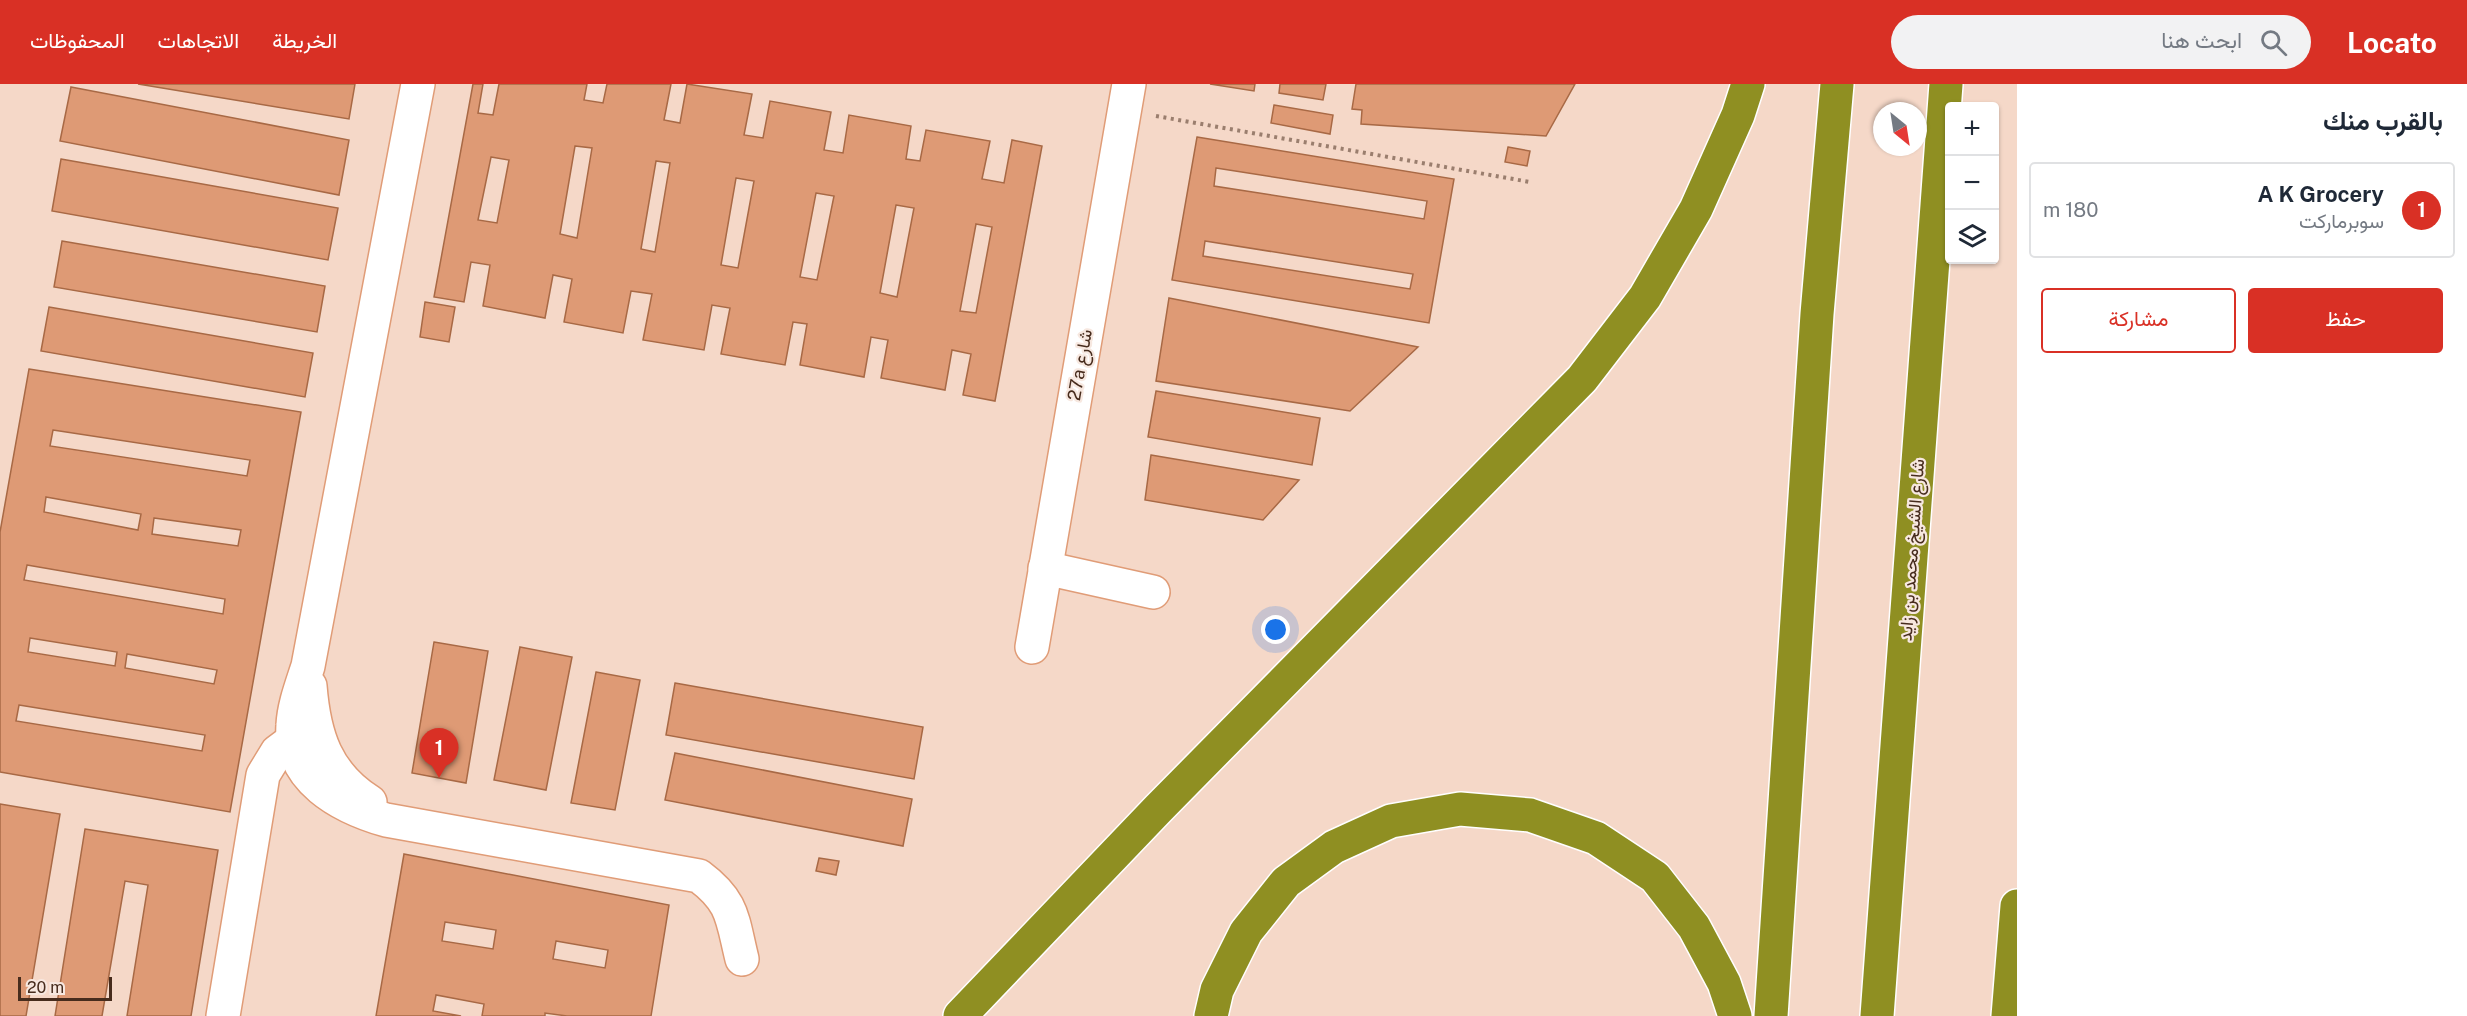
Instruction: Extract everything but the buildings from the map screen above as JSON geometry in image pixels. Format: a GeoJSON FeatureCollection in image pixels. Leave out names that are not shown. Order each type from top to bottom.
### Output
{"type":"FeatureCollection","features":[{"type":"Feature","properties":{"kind":"highway"},"geometry":{"type":"LineString","coordinates":[[960,1016],[1166,800],[1582,379],[1645,297],[1696,208],[1738,115],[1748,84]]}},
{"type":"Feature","properties":{"kind":"highway"},"geometry":{"type":"LineString","coordinates":[[1771,1016],[1817,314],[1837,84]]}},
{"type":"Feature","properties":{"kind":"highway","name":"شارع الشيخ محمد بن زايد"},"geometry":{"type":"LineString","coordinates":[[1878,1016],[1946,84]]}},
{"type":"Feature","properties":{"kind":"highway"},"geometry":{"type":"LineString","coordinates":[[1211,1016],[1217,990],[1246,932],[1286,882],[1334,847],[1391,821],[1460,809],[1530,815],[1596,838],[1655,877],[1694,927],[1724,983],[1735,1016]]}},
{"type":"Feature","properties":{"kind":"highway"},"geometry":{"type":"LineString","coordinates":[[2008,1016],[2017,906]]}},
{"type":"Feature","properties":{"kind":"street"},"geometry":{"type":"LineString","coordinates":[[418,84],[308,666],[296,709],[293,740],[297,755],[314,783],[326,794],[360,812],[410,825],[699,876],[721,895],[729,906],[741,959]]}},
{"type":"Feature","properties":{"kind":"street","name":"27a شارع"},"geometry":{"type":"LineString","coordinates":[[1032,647],[1126,97]]}},
{"type":"Feature","properties":{"kind":"street"},"geometry":{"type":"LineString","coordinates":[[1045,568],[1153,592]]}},
{"type":"Feature","properties":{"kind":"street"},"geometry":{"type":"LineString","coordinates":[[308,666],[316,731],[325,756],[341,778],[359,795],[410,825]]}},
{"type":"Feature","properties":{"kind":"street"},"geometry":{"type":"LineString","coordinates":[[223,1016],[263,775],[277,752],[293,740]]}},
{"type":"Feature","properties":{"kind":"path"},"geometry":{"type":"LineString","coordinates":[[1126,97],[1530,182]]}},
{"type":"Feature","properties":{"kind":"place","name":"A K Grocery"},"geometry":{"type":"Point","coordinates":[439,778]}}]}
